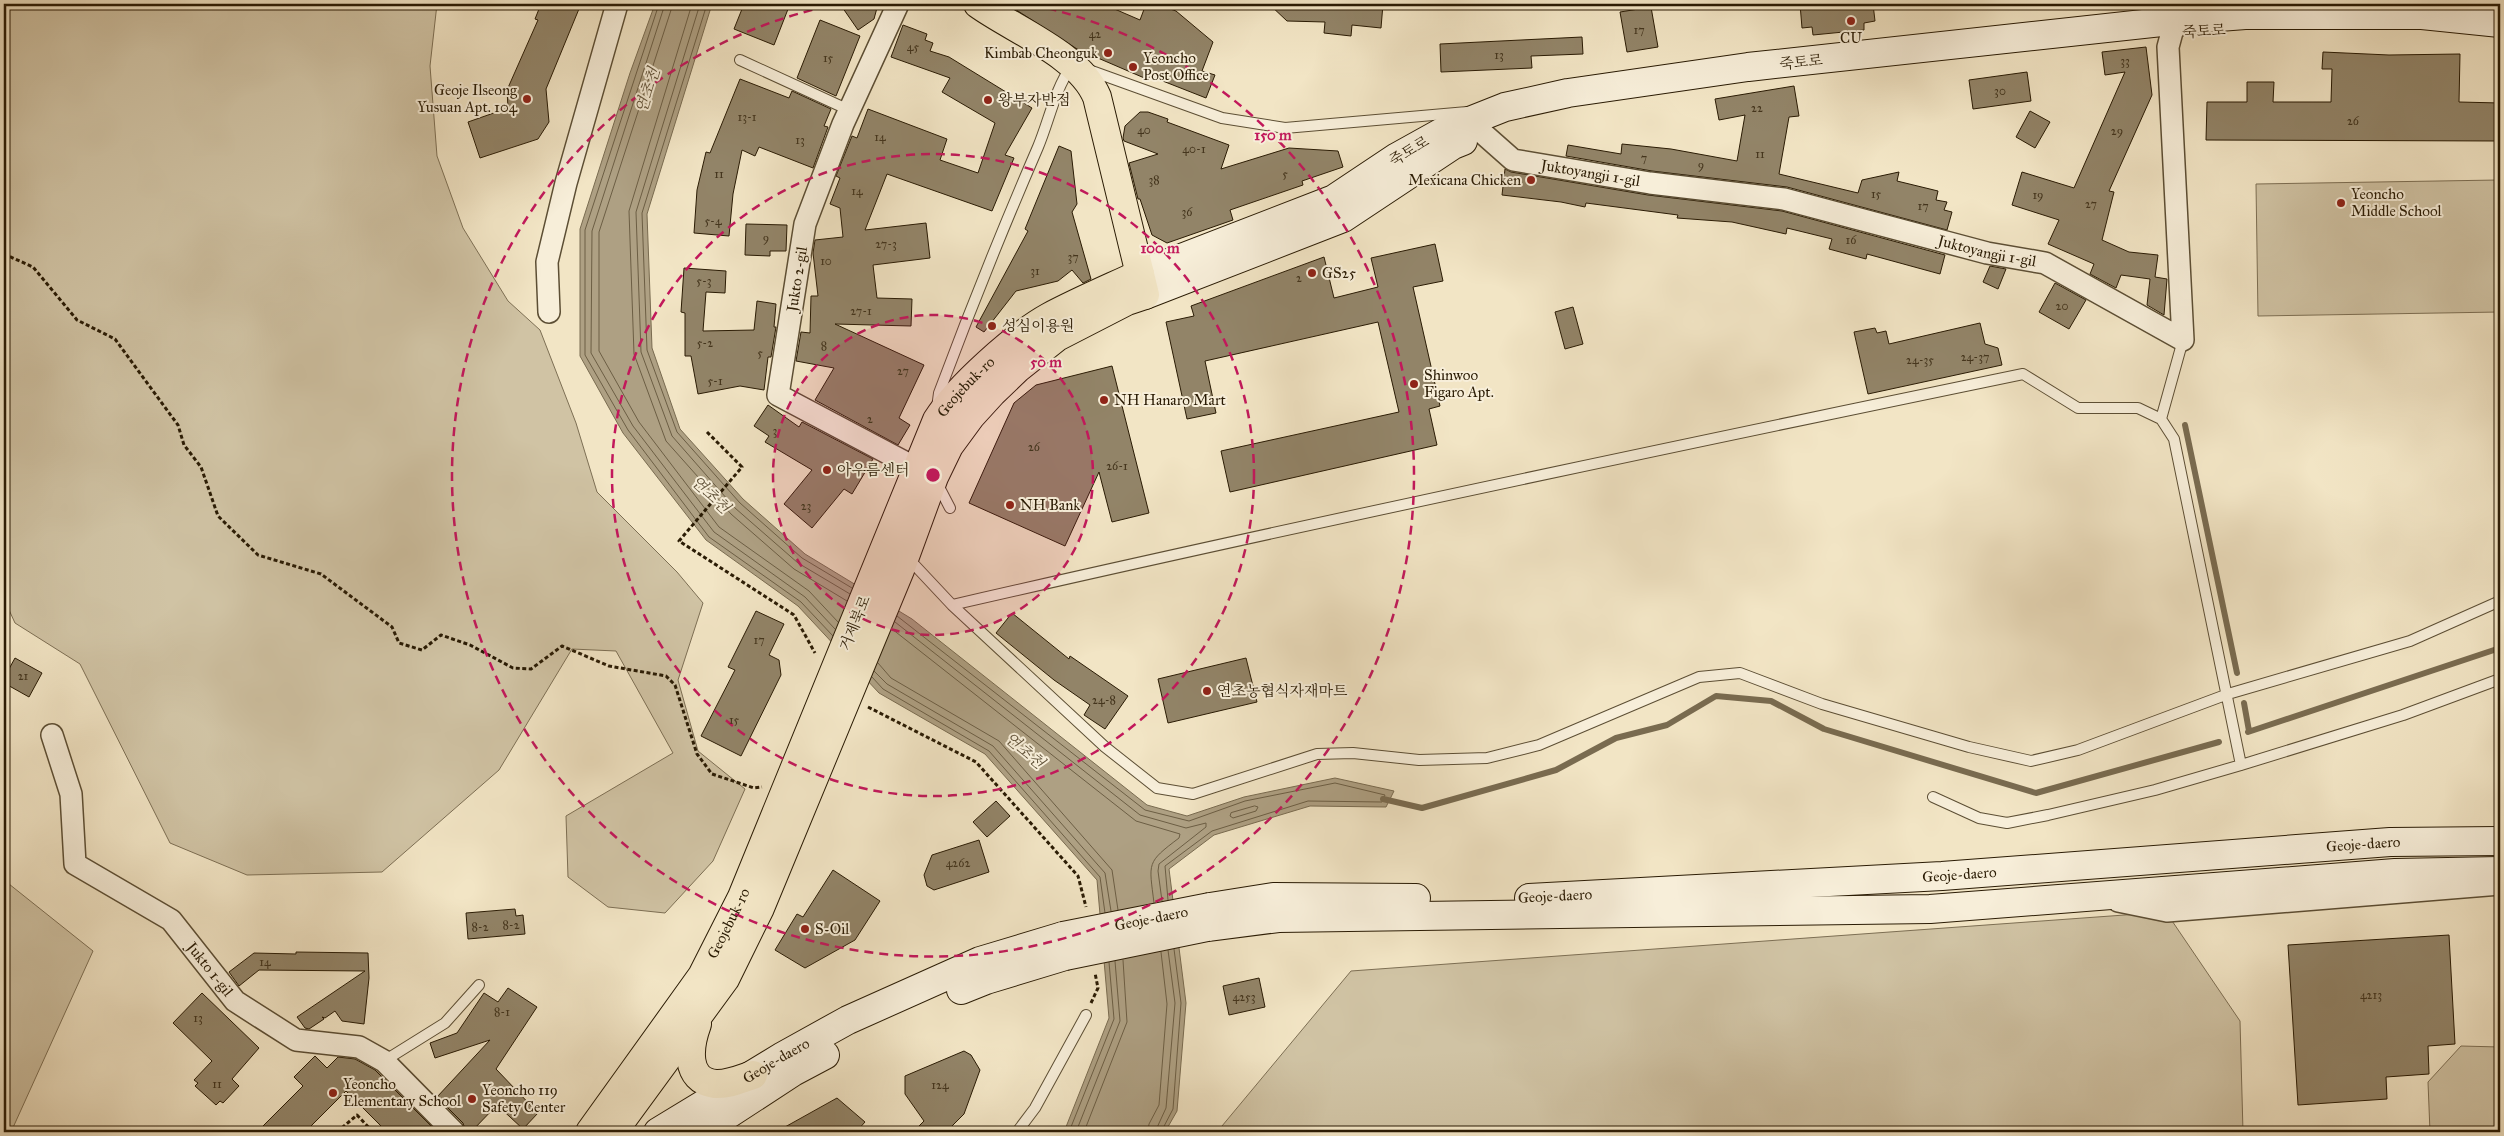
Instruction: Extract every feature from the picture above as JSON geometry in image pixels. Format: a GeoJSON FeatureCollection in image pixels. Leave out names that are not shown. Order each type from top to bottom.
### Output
{"type":"FeatureCollection","features":[{"type":"Feature","properties":{"kind":"main road"},"geometry":{"type":"LineString","coordinates":[[958,4],[998,33],[1092,84],[1097,97],[1133,288]]}},
{"type":"Feature","properties":{"kind":"main road"},"geometry":{"type":"LineString","coordinates":[[978,4],[1069,70]]}},
{"type":"Feature","properties":{"kind":"main road","name":"죽토로"},"geometry":{"type":"LineString","coordinates":[[1475,128],[1505,106],[1568,93],[1748,67],[2181,19],[2281,15],[2427,16],[2500,23]]}},
{"type":"Feature","properties":{"kind":"main road","name":"죽토로"},"geometry":{"type":"LineString","coordinates":[[2427,16],[2500,36]]}},
{"type":"Feature","properties":{"kind":"main road","name":"죽토로"},"geometry":{"type":"LineString","coordinates":[[1133,288],[1334,199],[1434,136],[1568,109],[1787,74],[2181,19]]}},
{"type":"Feature","properties":{"kind":"main road","name":"Geojebuk-ro"},"geometry":{"type":"LineString","coordinates":[[895,554],[925,473],[937,420],[947,404],[1021,337],[1048,317],[1133,288]]}},
{"type":"Feature","properties":{"kind":"main road","name":"Geojebuk-ro"},"geometry":{"type":"LineString","coordinates":[[925,473],[949,446],[971,416],[1018,368],[1057,337],[1133,288]]}},
{"type":"Feature","properties":{"kind":"main road","name":"거제북로"},"geometry":{"type":"LineString","coordinates":[[845,700],[895,554]]}},
{"type":"Feature","properties":{"kind":"main road","name":"Geojebuk-ro"},"geometry":{"type":"LineString","coordinates":[[590,1132],[702,976],[742,897],[791,779],[845,700]]}},
{"type":"Feature","properties":{"kind":"main road","name":"Geojebuk-ro"},"geometry":{"type":"LineString","coordinates":[[613,1132],[725,979],[760,908],[845,700]]}},
{"type":"Feature","properties":{"kind":"main road","name":"Geoje-daero"},"geometry":{"type":"LineString","coordinates":[[658,1132],[848,1020],[980,961],[1208,917],[1273,897],[1545,897],[1942,876],[2390,842],[2500,841]]}},
{"type":"Feature","properties":{"kind":"main road","name":"Geoje-daero"},"geometry":{"type":"LineString","coordinates":[[1208,917],[1278,918],[1930,909],[2395,873],[2500,871]]}},
{"type":"Feature","properties":{"kind":"main road","name":"Geoje-daero"},"geometry":{"type":"LineString","coordinates":[[701,1132],[793,1072],[857,1037],[1064,946]]}},
{"type":"Feature","properties":{"kind":"main road"},"geometry":{"type":"LineString","coordinates":[[702,1011],[692,1040],[691,1058],[693,1070],[705,1081],[716,1084],[728,1083],[753,1075]]}},
{"type":"Feature","properties":{"kind":"street"},"geometry":{"type":"LineString","coordinates":[[549,312],[547,262],[566,182],[617,4]]}},
{"type":"Feature","properties":{"kind":"street","name":"Jukto 2-gil"},"geometry":{"type":"LineString","coordinates":[[898,4],[849,110],[806,224],[778,395],[925,473]]}},
{"type":"Feature","properties":{"kind":"street"},"geometry":{"type":"LineString","coordinates":[[2181,19],[2168,47],[2183,340]]}},
{"type":"Feature","properties":{"kind":"street","name":"Juktoyangji 1-gil"},"geometry":{"type":"LineString","coordinates":[[1475,128],[1513,160],[1650,183],[1784,199],[1987,253],[2045,262],[2183,340]]}},
{"type":"Feature","properties":{"kind":"street","name":"Jukto 1-gil"},"geometry":{"type":"LineString","coordinates":[[52,735],[71,794],[75,864],[171,920],[235,1001],[296,1040],[359,1047],[384,1061],[454,1132]]}},
{"type":"Feature","properties":{"kind":"street"},"geometry":{"type":"LineString","coordinates":[[2090,896],[2167,911],[2500,884]]}},
{"type":"Feature","properties":{"kind":"lane"},"geometry":{"type":"LineString","coordinates":[[740,60],[849,110]]}},
{"type":"Feature","properties":{"kind":"lane"},"geometry":{"type":"LineString","coordinates":[[937,420],[939,393],[979,286],[1069,70],[1222,118],[1285,128],[1465,112],[1505,106]]}},
{"type":"Feature","properties":{"kind":"lane"},"geometry":{"type":"LineString","coordinates":[[2160,419],[2183,340]]}},
{"type":"Feature","properties":{"kind":"lane"},"geometry":{"type":"LineString","coordinates":[[952,605],[1188,551],[1689,443],[2023,374],[2078,408],[2138,408],[2160,419],[2174,439],[2228,694],[2241,765]]}},
{"type":"Feature","properties":{"kind":"lane"},"geometry":{"type":"LineString","coordinates":[[925,473],[950,508]]}},
{"type":"Feature","properties":{"kind":"lane"},"geometry":{"type":"LineString","coordinates":[[895,554],[1105,747],[1157,788],[1193,794],[1317,754],[1353,754],[1419,760],[1486,758],[1538,745],[1699,677],[1740,673],[1832,707],[1969,747],[2031,762],[2078,750],[2228,694],[2410,641],[2500,601]]}},
{"type":"Feature","properties":{"kind":"lane"},"geometry":{"type":"LineString","coordinates":[[1933,797],[1979,818],[2007,823],[2155,790],[2241,765],[2403,715],[2500,679]]}},
{"type":"Feature","properties":{"kind":"lane"},"geometry":{"type":"LineString","coordinates":[[384,1061],[445,1023],[479,985]]}},
{"type":"Feature","properties":{"kind":"lane"},"geometry":{"type":"LineString","coordinates":[[1017,1132],[1035,1108],[1086,1016]]}},
{"type":"Feature","properties":{"kind":"path"},"geometry":{"type":"LineString","coordinates":[[4,254],[33,267],[77,320],[115,339],[178,425],[184,445],[201,467],[218,516],[258,555],[321,574],[392,627],[399,643],[422,650],[441,636],[470,645],[513,668],[531,669],[562,646],[609,666],[666,676],[675,685],[697,754],[712,774],[754,788],[791,779]]}},
{"type":"Feature","properties":{"kind":"path"},"geometry":{"type":"LineString","coordinates":[[706,432],[742,467],[679,541],[794,615],[816,654]]}},
{"type":"Feature","properties":{"kind":"path"},"geometry":{"type":"LineString","coordinates":[[845,700],[976,762],[1078,876],[1085,897]]}},
{"type":"Feature","properties":{"kind":"path"},"geometry":{"type":"LineString","coordinates":[[337,1132],[357,1115],[373,1132]]}},
{"type":"Feature","properties":{"kind":"shaded area"},"geometry":{"type":"Polygon","coordinates":[[[4,4],[437,4],[430,66],[437,156],[463,228],[508,301],[540,330],[576,423],[597,492],[677,572],[703,603],[678,680],[698,751],[745,789],[713,861],[665,913],[608,907],[568,877],[566,816],[673,753],[616,651],[572,649],[499,770],[382,872],[247,875],[170,843],[80,664],[15,623],[4,599],[4,4]]]}},
{"type":"Feature","properties":{"kind":"shaded area"},"geometry":{"type":"Polygon","coordinates":[[[2498,180],[2500,312],[2258,316],[2256,184],[2498,180]]]}},
{"type":"Feature","properties":{"kind":"shaded area"},"geometry":{"type":"Polygon","coordinates":[[[4,880],[93,951],[11,1132],[4,1132],[4,880]]]}},
{"type":"Feature","properties":{"kind":"shaded area"},"geometry":{"type":"Polygon","coordinates":[[[2166,912],[2240,1021],[2243,1132],[1217,1132],[1351,971],[2166,912]]]}},
{"type":"Feature","properties":{"kind":"shaded area"},"geometry":{"type":"Polygon","coordinates":[[[2461,1046],[2500,1047],[2500,1132],[2430,1132],[2428,1082],[2461,1046]]]}},
{"type":"Feature","properties":{"kind":"water","name":"연초천"},"geometry":{"type":"Polygon","coordinates":[[[655,4],[712,4],[647,214],[652,348],[680,429],[743,499],[805,554],[912,619],[1147,805],[1187,816],[1244,797],[1335,778],[1394,791],[1386,807],[1310,806],[1214,835],[1169,869],[1186,1003],[1177,1111],[1165,1132],[1064,1132],[1109,1018],[1097,880],[985,754],[879,693],[798,606],[706,540],[623,433],[580,356],[580,229],[630,73],[655,4]]]}},
{"type":"Feature","properties":{"kind":"building","name":"Geoje Ilseong Yusuan Apt. 104"},"geometry":{"type":"Polygon","coordinates":[[[541,4],[581,4],[546,89],[549,122],[538,139],[480,158],[468,122],[508,108],[507,90],[538,20],[535,19],[541,4]]]}},
{"type":"Feature","properties":{"kind":"building"},"geometry":{"type":"Polygon","coordinates":[[[744,4],[790,4],[774,45],[734,29],[744,4]]]}},
{"type":"Feature","properties":{"kind":"building"},"geometry":{"type":"Polygon","coordinates":[[[840,4],[878,4],[874,19],[858,30],[840,4]]]}},
{"type":"Feature","properties":{"kind":"building"},"geometry":{"type":"Polygon","coordinates":[[[1007,4],[1103,4],[1140,20],[1146,4],[1156,4],[1176,11],[1213,42],[1202,71],[1215,75],[1206,98],[1150,76],[1149,80],[1077,49],[1007,4]]]}},
{"type":"Feature","properties":{"kind":"building"},"geometry":{"type":"Polygon","coordinates":[[[1269,4],[1383,4],[1381,28],[1352,25],[1351,36],[1324,33],[1325,22],[1287,21],[1269,4]]]}},
{"type":"Feature","properties":{"kind":"building"},"geometry":{"type":"Polygon","coordinates":[[[1800,4],[1873,4],[1875,21],[1864,23],[1864,30],[1813,35],[1812,27],[1802,28],[1800,4]]]}},
{"type":"Feature","properties":{"kind":"building"},"geometry":{"type":"Polygon","coordinates":[[[1651,7],[1658,47],[1627,52],[1620,12],[1651,7]]]}},
{"type":"Feature","properties":{"kind":"building"},"geometry":{"type":"Polygon","coordinates":[[[820,20],[860,36],[836,96],[797,78],[820,20]]]}},
{"type":"Feature","properties":{"kind":"building"},"geometry":{"type":"Polygon","coordinates":[[[903,25],[927,34],[925,40],[933,43],[930,51],[949,57],[1032,108],[1005,155],[1014,158],[992,211],[887,174],[865,230],[926,223],[930,258],[873,265],[877,298],[912,299],[911,326],[835,324],[924,365],[899,418],[910,425],[898,445],[815,400],[834,368],[796,361],[801,332],[810,333],[811,296],[818,296],[813,253],[815,240],[843,237],[840,208],[830,204],[840,178],[836,176],[852,136],[857,138],[868,109],[947,139],[940,160],[978,173],[995,123],[942,92],[950,78],[891,57],[903,25]]]}},
{"type":"Feature","properties":{"kind":"building"},"geometry":{"type":"Polygon","coordinates":[[[1582,37],[1583,54],[1531,56],[1532,68],[1441,72],[1440,44],[1582,37]]]}},
{"type":"Feature","properties":{"kind":"building"},"geometry":{"type":"Polygon","coordinates":[[[2146,47],[2152,95],[2109,191],[2114,192],[2102,240],[2129,252],[2158,255],[2155,277],[2167,279],[2164,315],[2147,305],[2150,279],[2121,275],[2116,288],[2090,274],[2094,264],[2048,244],[2059,220],[2012,205],[2022,172],[2074,188],[2125,72],[2105,75],[2102,52],[2146,47]]]}},
{"type":"Feature","properties":{"kind":"building"},"geometry":{"type":"Polygon","coordinates":[[[2323,52],[2389,55],[2460,54],[2459,102],[2500,103],[2500,141],[2206,140],[2207,102],[2247,102],[2247,82],[2274,82],[2273,102],[2331,102],[2332,69],[2322,69],[2323,52]]]}},
{"type":"Feature","properties":{"kind":"building"},"geometry":{"type":"Polygon","coordinates":[[[2027,72],[2031,101],[1973,109],[1969,80],[2027,72]]]}},
{"type":"Feature","properties":{"kind":"building"},"geometry":{"type":"Polygon","coordinates":[[[740,79],[789,98],[792,91],[831,109],[824,126],[828,127],[813,168],[759,147],[755,156],[742,150],[733,194],[729,236],[694,233],[697,190],[706,152],[710,153],[740,79]]]}},
{"type":"Feature","properties":{"kind":"building"},"geometry":{"type":"Polygon","coordinates":[[[1794,86],[1799,116],[1789,117],[1779,174],[1858,193],[1862,180],[1899,172],[1897,181],[1938,191],[1936,200],[1947,202],[1944,210],[1952,212],[1947,230],[1787,187],[1652,171],[1566,156],[1568,145],[1621,154],[1622,144],[1671,149],[1737,161],[1745,115],[1719,120],[1715,99],[1794,86]]]}},
{"type":"Feature","properties":{"kind":"building"},"geometry":{"type":"Polygon","coordinates":[[[2030,111],[2050,122],[2035,148],[2016,137],[2030,111]]]}},
{"type":"Feature","properties":{"kind":"building"},"geometry":{"type":"Polygon","coordinates":[[[1140,112],[1148,112],[1168,119],[1167,122],[1229,145],[1221,169],[1289,148],[1338,151],[1343,167],[1302,181],[1303,185],[1230,210],[1233,220],[1167,243],[1152,235],[1140,199],[1138,199],[1129,163],[1158,154],[1124,141],[1123,138],[1125,126],[1140,112]]]}},
{"type":"Feature","properties":{"kind":"building"},"geometry":{"type":"Polygon","coordinates":[[[1059,146],[1071,151],[1077,204],[1072,212],[1091,279],[1083,283],[1072,270],[1058,281],[1016,291],[984,332],[976,327],[1028,231],[1025,229],[1059,146]]]}},
{"type":"Feature","properties":{"kind":"building"},"geometry":{"type":"Polygon","coordinates":[[[1505,169],[1511,172],[1648,195],[1782,211],[1945,255],[1940,274],[1867,254],[1866,259],[1829,249],[1832,239],[1787,228],[1786,234],[1732,222],[1677,218],[1678,215],[1586,203],[1585,207],[1561,202],[1502,195],[1505,169]]]}},
{"type":"Feature","properties":{"kind":"building"},"geometry":{"type":"Polygon","coordinates":[[[746,224],[787,225],[786,251],[770,251],[770,256],[745,255],[746,224]]]}},
{"type":"Feature","properties":{"kind":"building","name":"Shinwoo Figaro Apt."},"geometry":{"type":"Polygon","coordinates":[[[1435,244],[1443,281],[1413,287],[1440,406],[1429,409],[1437,445],[1230,492],[1221,451],[1399,412],[1378,322],[1205,361],[1216,413],[1187,419],[1166,322],[1194,316],[1191,306],[1324,257],[1334,298],[1378,287],[1371,258],[1435,244]]]}},
{"type":"Feature","properties":{"kind":"building"},"geometry":{"type":"Polygon","coordinates":[[[1990,266],[2006,269],[1998,289],[1983,282],[1990,266]]]}},
{"type":"Feature","properties":{"kind":"building"},"geometry":{"type":"Polygon","coordinates":[[[684,268],[726,271],[725,293],[706,292],[703,331],[754,330],[757,301],[776,304],[774,327],[776,327],[771,357],[768,357],[764,390],[740,386],[698,394],[691,356],[685,356],[685,313],[681,312],[684,268]]]}},
{"type":"Feature","properties":{"kind":"building"},"geometry":{"type":"Polygon","coordinates":[[[2055,283],[2086,300],[2069,329],[2039,312],[2055,283]]]}},
{"type":"Feature","properties":{"kind":"building"},"geometry":{"type":"Polygon","coordinates":[[[1573,307],[1583,344],[1565,349],[1555,312],[1573,307]]]}},
{"type":"Feature","properties":{"kind":"building"},"geometry":{"type":"Polygon","coordinates":[[[1980,323],[1985,344],[1998,348],[2002,365],[1868,394],[1854,332],[1875,328],[1877,333],[1886,331],[1889,344],[1980,323]]]}},
{"type":"Feature","properties":{"kind":"building"},"geometry":{"type":"Polygon","coordinates":[[[1112,366],[1149,513],[1112,522],[1099,472],[1065,546],[969,503],[1014,403],[1036,385],[1112,366]]]}},
{"type":"Feature","properties":{"kind":"building"},"geometry":{"type":"Polygon","coordinates":[[[768,405],[799,427],[802,422],[873,459],[852,494],[844,489],[812,528],[784,504],[812,470],[765,442],[769,436],[754,426],[768,405]]]}},
{"type":"Feature","properties":{"kind":"building"},"geometry":{"type":"Polygon","coordinates":[[[756,611],[784,624],[769,655],[779,660],[781,675],[741,756],[701,736],[735,670],[728,667],[756,611]]]}},
{"type":"Feature","properties":{"kind":"building"},"geometry":{"type":"Polygon","coordinates":[[[1012,613],[1069,659],[1070,656],[1128,696],[1105,729],[1084,715],[1090,705],[1054,680],[996,633],[1012,613]]]}},
{"type":"Feature","properties":{"kind":"building"},"geometry":{"type":"Polygon","coordinates":[[[15,658],[42,673],[29,697],[4,683],[4,678],[15,658]]]}},
{"type":"Feature","properties":{"kind":"building","name":"연초농협식자재마트"},"geometry":{"type":"Polygon","coordinates":[[[1246,658],[1257,702],[1168,723],[1158,679],[1246,658]]]}},
{"type":"Feature","properties":{"kind":"building"},"geometry":{"type":"Polygon","coordinates":[[[996,801],[1010,816],[987,837],[973,822],[996,801]]]}},
{"type":"Feature","properties":{"kind":"building"},"geometry":{"type":"Polygon","coordinates":[[[979,840],[989,872],[934,890],[927,886],[924,875],[932,855],[979,840]]]}},
{"type":"Feature","properties":{"kind":"building"},"geometry":{"type":"Polygon","coordinates":[[[833,870],[880,901],[855,940],[805,968],[775,950],[797,914],[803,917],[833,870]]]}},
{"type":"Feature","properties":{"kind":"building"},"geometry":{"type":"Polygon","coordinates":[[[515,909],[516,916],[523,915],[525,934],[468,939],[466,913],[515,909]]]}},
{"type":"Feature","properties":{"kind":"building"},"geometry":{"type":"Polygon","coordinates":[[[2449,935],[2455,1044],[2428,1046],[2429,1074],[2386,1077],[2387,1099],[2298,1105],[2288,945],[2449,935]]]}},
{"type":"Feature","properties":{"kind":"building"},"geometry":{"type":"Polygon","coordinates":[[[296,952],[368,953],[369,978],[364,1024],[342,1021],[335,1011],[325,1018],[322,1017],[324,1019],[309,1029],[305,1028],[297,1017],[365,971],[259,970],[239,986],[229,972],[254,953],[296,954],[296,952]]]}},
{"type":"Feature","properties":{"kind":"building"},"geometry":{"type":"Polygon","coordinates":[[[1259,978],[1265,1007],[1229,1015],[1223,986],[1259,978]]]}},
{"type":"Feature","properties":{"kind":"building"},"geometry":{"type":"Polygon","coordinates":[[[508,988],[537,1007],[496,1069],[538,1113],[523,1129],[497,1105],[471,1132],[466,1132],[463,1123],[437,1097],[490,1040],[435,1058],[430,1043],[457,1033],[484,993],[498,1002],[508,988]]]}},
{"type":"Feature","properties":{"kind":"building"},"geometry":{"type":"Polygon","coordinates":[[[202,993],[259,1048],[232,1079],[239,1086],[223,1103],[220,1101],[216,1105],[195,1086],[198,1083],[194,1080],[212,1061],[173,1023],[202,993]]]}},
{"type":"Feature","properties":{"kind":"building"},"geometry":{"type":"Polygon","coordinates":[[[964,1051],[971,1055],[980,1070],[964,1114],[946,1132],[913,1132],[924,1121],[905,1094],[905,1076],[964,1051]]]}},
{"type":"Feature","properties":{"kind":"building"},"geometry":{"type":"Polygon","coordinates":[[[315,1056],[327,1068],[338,1057],[355,1059],[375,1070],[437,1132],[387,1132],[346,1091],[305,1132],[257,1132],[303,1086],[294,1077],[315,1056]]]}},
{"type":"Feature","properties":{"kind":"building"},"geometry":{"type":"Polygon","coordinates":[[[837,1098],[865,1122],[856,1132],[776,1132],[837,1098]]]}},
{"type":"Feature","properties":{"kind":"waterway"},"geometry":{"type":"LineString","coordinates":[[2185,425],[2237,673]]}},
{"type":"Feature","properties":{"kind":"waterway"},"geometry":{"type":"LineString","coordinates":[[2248,732],[2500,648]]}},
{"type":"Feature","properties":{"kind":"waterway"},"geometry":{"type":"LineString","coordinates":[[1383,799],[1422,808],[1556,770],[1616,738],[1667,725],[1716,696],[1771,701],[1824,729],[2036,793],[2219,742]]}},
{"type":"Feature","properties":{"kind":"waterway"},"geometry":{"type":"LineString","coordinates":[[2244,703],[2249,731]]}},
{"type":"Feature","properties":{"kind":"place","name":"CU"},"geometry":{"type":"Point","coordinates":[1851,21]}},
{"type":"Feature","properties":{"kind":"place","name":"Kimbab Cheonguk"},"geometry":{"type":"Point","coordinates":[1108,53]}},
{"type":"Feature","properties":{"kind":"place","name":"Yeoncho Post Office"},"geometry":{"type":"Point","coordinates":[1133,67]}},
{"type":"Feature","properties":{"kind":"place","name":"Geoje Ilseong Yusuan Apt. 104"},"geometry":{"type":"Point","coordinates":[527,99]}},
{"type":"Feature","properties":{"kind":"place","name":"왕부자반점"},"geometry":{"type":"Point","coordinates":[988,100]}},
{"type":"Feature","properties":{"kind":"place","name":"Mexicana Chicken"},"geometry":{"type":"Point","coordinates":[1531,180]}},
{"type":"Feature","properties":{"kind":"place","name":"Yeoncho Middle School"},"geometry":{"type":"Point","coordinates":[2341,203]}},
{"type":"Feature","properties":{"kind":"place","name":"GS25"},"geometry":{"type":"Point","coordinates":[1312,273]}},
{"type":"Feature","properties":{"kind":"place","name":"성심이용원"},"geometry":{"type":"Point","coordinates":[992,326]}},
{"type":"Feature","properties":{"kind":"place","name":"Shinwoo Figaro Apt."},"geometry":{"type":"Point","coordinates":[1414,384]}},
{"type":"Feature","properties":{"kind":"place","name":"NH Hanaro Mart"},"geometry":{"type":"Point","coordinates":[1104,400]}},
{"type":"Feature","properties":{"kind":"place","name":"아우름센터"},"geometry":{"type":"Point","coordinates":[827,470]}},
{"type":"Feature","properties":{"kind":"place","name":"NH Bank"},"geometry":{"type":"Point","coordinates":[1010,505]}},
{"type":"Feature","properties":{"kind":"place","name":"연초농협식자재마트"},"geometry":{"type":"Point","coordinates":[1207,691]}},
{"type":"Feature","properties":{"kind":"place","name":"S-Oil"},"geometry":{"type":"Point","coordinates":[805,929]}},
{"type":"Feature","properties":{"kind":"place","name":"Yeoncho Elementary School"},"geometry":{"type":"Point","coordinates":[333,1093]}},
{"type":"Feature","properties":{"kind":"place","name":"Yeoncho 119 Safety Center"},"geometry":{"type":"Point","coordinates":[472,1099]}}]}
